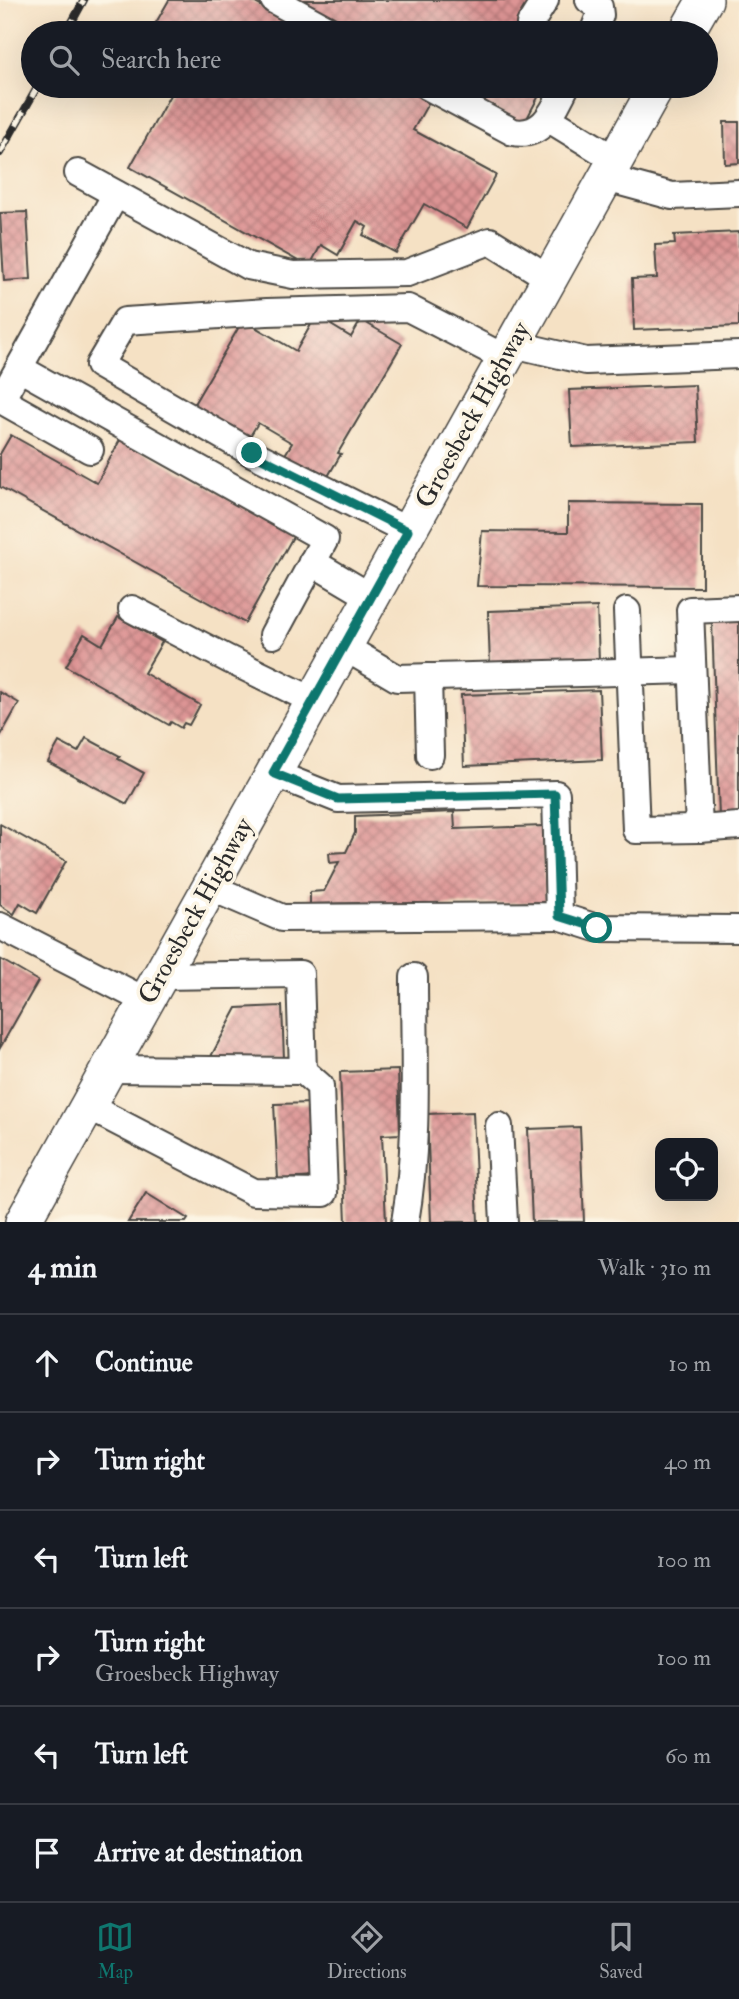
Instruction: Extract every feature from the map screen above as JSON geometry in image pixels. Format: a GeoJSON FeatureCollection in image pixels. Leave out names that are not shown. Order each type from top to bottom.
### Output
{"type":"FeatureCollection","features":[{"type":"Feature","properties":{"kind":"main road"},"geometry":{"type":"LineString","coordinates":[[693,21],[705,0]]}},
{"type":"Feature","properties":{"kind":"main road","name":"Groesbeck Highway"},"geometry":{"type":"LineString","coordinates":[[23,1222],[650,98]]}},
{"type":"Feature","properties":{"kind":"lane"},"geometry":{"type":"LineString","coordinates":[[274,0],[312,21]]}},
{"type":"Feature","properties":{"kind":"lane"},"geometry":{"type":"LineString","coordinates":[[532,21],[545,0]]}},
{"type":"Feature","properties":{"kind":"lane"},"geometry":{"type":"LineString","coordinates":[[589,0],[599,7],[598,21]]}},
{"type":"Feature","properties":{"kind":"lane"},"geometry":{"type":"LineString","coordinates":[[449,98],[513,132],[529,133],[544,125],[560,98]]}},
{"type":"Feature","properties":{"kind":"lane"},"geometry":{"type":"LineString","coordinates":[[549,119],[611,169],[672,196],[739,193]]}},
{"type":"Feature","properties":{"kind":"lane"},"geometry":{"type":"LineString","coordinates":[[78,173],[248,266],[293,275],[407,274],[490,241],[549,278]]}},
{"type":"Feature","properties":{"kind":"lane"},"geometry":{"type":"LineString","coordinates":[[90,450],[1,400],[116,194]]}},
{"type":"Feature","properties":{"kind":"lane"},"geometry":{"type":"LineString","coordinates":[[408,531],[252,453],[99,365],[125,321],[267,312],[408,309],[509,351],[586,360],[739,355]]}},
{"type":"Feature","properties":{"kind":"lane"},"geometry":{"type":"LineString","coordinates":[[19,368],[326,539],[274,635]]}},
{"type":"Feature","properties":{"kind":"lane"},"geometry":{"type":"LineString","coordinates":[[312,562],[371,597]]}},
{"type":"Feature","properties":{"kind":"lane"},"geometry":{"type":"LineString","coordinates":[[699,829],[690,610],[739,608]]}},
{"type":"Feature","properties":{"kind":"lane"},"geometry":{"type":"LineString","coordinates":[[132,609],[314,701]]}},
{"type":"Feature","properties":{"kind":"lane"},"geometry":{"type":"LineString","coordinates":[[627,611],[636,830],[739,826]]}},
{"type":"Feature","properties":{"kind":"lane"},"geometry":{"type":"LineString","coordinates":[[344,647],[397,678],[692,670]]}},
{"type":"Feature","properties":{"kind":"lane"},"geometry":{"type":"LineString","coordinates":[[428,677],[430,755]]}},
{"type":"Feature","properties":{"kind":"lane"},"geometry":{"type":"LineString","coordinates":[[273,773],[338,799],[555,794],[559,916]]}},
{"type":"Feature","properties":{"kind":"lane"},"geometry":{"type":"LineString","coordinates":[[210,887],[282,918],[559,916],[597,928],[739,929]]}},
{"type":"Feature","properties":{"kind":"lane"},"geometry":{"type":"LineString","coordinates":[[0,926],[153,989],[300,974],[303,1070]]}},
{"type":"Feature","properties":{"kind":"lane"},"geometry":{"type":"LineString","coordinates":[[405,1222],[409,1198],[414,1105],[414,977]]}},
{"type":"Feature","properties":{"kind":"lane"},"geometry":{"type":"LineString","coordinates":[[87,1107],[253,1192],[324,1193],[320,1086],[303,1070],[108,1069]]}},
{"type":"Feature","properties":{"kind":"lane"},"geometry":{"type":"LineString","coordinates":[[499,1126],[504,1222]]}},
{"type":"Feature","properties":{"kind":"building"},"geometry":{"type":"Polygon","coordinates":[[[169,0],[250,0],[288,21],[157,21],[169,0]]]}},
{"type":"Feature","properties":{"kind":"building"},"geometry":{"type":"Polygon","coordinates":[[[291,0],[543,0],[530,21],[329,21],[291,0]]]}},
{"type":"Feature","properties":{"kind":"building"},"geometry":{"type":"Polygon","coordinates":[[[168,98],[426,98],[430,100],[413,130],[496,175],[467,228],[424,204],[396,253],[363,235],[367,227],[357,221],[338,255],[321,245],[309,267],[130,167],[168,98]]]}},
{"type":"Feature","properties":{"kind":"building"},"geometry":{"type":"Polygon","coordinates":[[[470,98],[538,98],[524,124],[470,98]]]}},
{"type":"Feature","properties":{"kind":"building"},"geometry":{"type":"Polygon","coordinates":[[[724,122],[739,122],[739,163],[725,164],[724,122]]]}},
{"type":"Feature","properties":{"kind":"building"},"geometry":{"type":"Polygon","coordinates":[[[27,212],[31,279],[4,281],[0,213],[27,212]]]}},
{"type":"Feature","properties":{"kind":"building"},"geometry":{"type":"Polygon","coordinates":[[[739,232],[739,326],[634,330],[632,279],[657,278],[655,245],[675,244],[674,235],[739,232]]]}},
{"type":"Feature","properties":{"kind":"building"},"geometry":{"type":"Polygon","coordinates":[[[316,316],[351,337],[361,320],[402,344],[338,453],[341,454],[324,483],[283,458],[292,443],[258,423],[247,441],[191,409],[243,320],[296,351],[316,316]]]}},
{"type":"Feature","properties":{"kind":"building"},"geometry":{"type":"Polygon","coordinates":[[[695,385],[698,442],[572,447],[569,390],[695,385]]]}},
{"type":"Feature","properties":{"kind":"building"},"geometry":{"type":"Polygon","coordinates":[[[11,435],[97,483],[121,438],[294,535],[245,623],[0,487],[0,454],[11,435]]]}},
{"type":"Feature","properties":{"kind":"building"},"geometry":{"type":"Polygon","coordinates":[[[568,503],[702,504],[702,587],[477,586],[482,531],[568,532],[568,503]]]}},
{"type":"Feature","properties":{"kind":"building"},"geometry":{"type":"Polygon","coordinates":[[[597,607],[599,661],[490,665],[488,611],[597,607]]]}},
{"type":"Feature","properties":{"kind":"building"},"geometry":{"type":"Polygon","coordinates":[[[118,617],[162,642],[144,673],[200,705],[189,725],[184,723],[181,728],[171,722],[169,725],[66,666],[84,634],[102,645],[118,617]]]}},
{"type":"Feature","properties":{"kind":"building"},"geometry":{"type":"Polygon","coordinates":[[[739,621],[739,816],[719,817],[712,622],[739,621]]]}},
{"type":"Feature","properties":{"kind":"building"},"geometry":{"type":"Polygon","coordinates":[[[599,690],[602,760],[464,766],[461,695],[599,690]]]}},
{"type":"Feature","properties":{"kind":"building"},"geometry":{"type":"Polygon","coordinates":[[[0,692],[19,703],[0,737],[0,692]]]}},
{"type":"Feature","properties":{"kind":"building"},"geometry":{"type":"Polygon","coordinates":[[[86,738],[120,756],[118,759],[144,773],[127,804],[48,762],[59,742],[78,752],[86,738]]]}},
{"type":"Feature","properties":{"kind":"building"},"geometry":{"type":"Polygon","coordinates":[[[454,812],[455,829],[543,826],[545,902],[358,909],[358,903],[310,904],[310,892],[324,891],[339,862],[330,863],[329,853],[346,852],[355,833],[355,816],[454,812]]]}},
{"type":"Feature","properties":{"kind":"building"},"geometry":{"type":"Polygon","coordinates":[[[0,824],[66,861],[37,913],[20,903],[14,914],[0,905],[0,824]]]}},
{"type":"Feature","properties":{"kind":"building"},"geometry":{"type":"Polygon","coordinates":[[[0,959],[38,981],[0,1048],[0,959]]]}},
{"type":"Feature","properties":{"kind":"building"},"geometry":{"type":"Polygon","coordinates":[[[282,1006],[284,1059],[209,1060],[237,1008],[282,1006]]]}},
{"type":"Feature","properties":{"kind":"building"},"geometry":{"type":"Polygon","coordinates":[[[398,1070],[400,1134],[382,1135],[386,1222],[346,1222],[340,1072],[398,1070]]]}},
{"type":"Feature","properties":{"kind":"building"},"geometry":{"type":"Polygon","coordinates":[[[315,1103],[318,1177],[278,1179],[274,1104],[315,1103]]]}},
{"type":"Feature","properties":{"kind":"building"},"geometry":{"type":"Polygon","coordinates":[[[473,1112],[478,1222],[431,1222],[427,1114],[473,1112]]]}},
{"type":"Feature","properties":{"kind":"building"},"geometry":{"type":"Polygon","coordinates":[[[580,1127],[584,1222],[532,1222],[528,1129],[580,1127]]]}},
{"type":"Feature","properties":{"kind":"building"},"geometry":{"type":"Polygon","coordinates":[[[146,1193],[188,1219],[186,1222],[128,1222],[146,1193]]]}},
{"type":"Feature","properties":{"kind":"railway"},"geometry":{"type":"LineString","coordinates":[[73,21],[84,0]]}},
{"type":"Feature","properties":{"kind":"railway"},"geometry":{"type":"LineString","coordinates":[[0,153],[31,98]]}},
{"type":"Feature","properties":{"kind":"route"},"geometry":{"type":"LineString","coordinates":[[252,453],[408,531],[273,773],[338,799],[555,794],[559,916],[597,928]]}}]}
